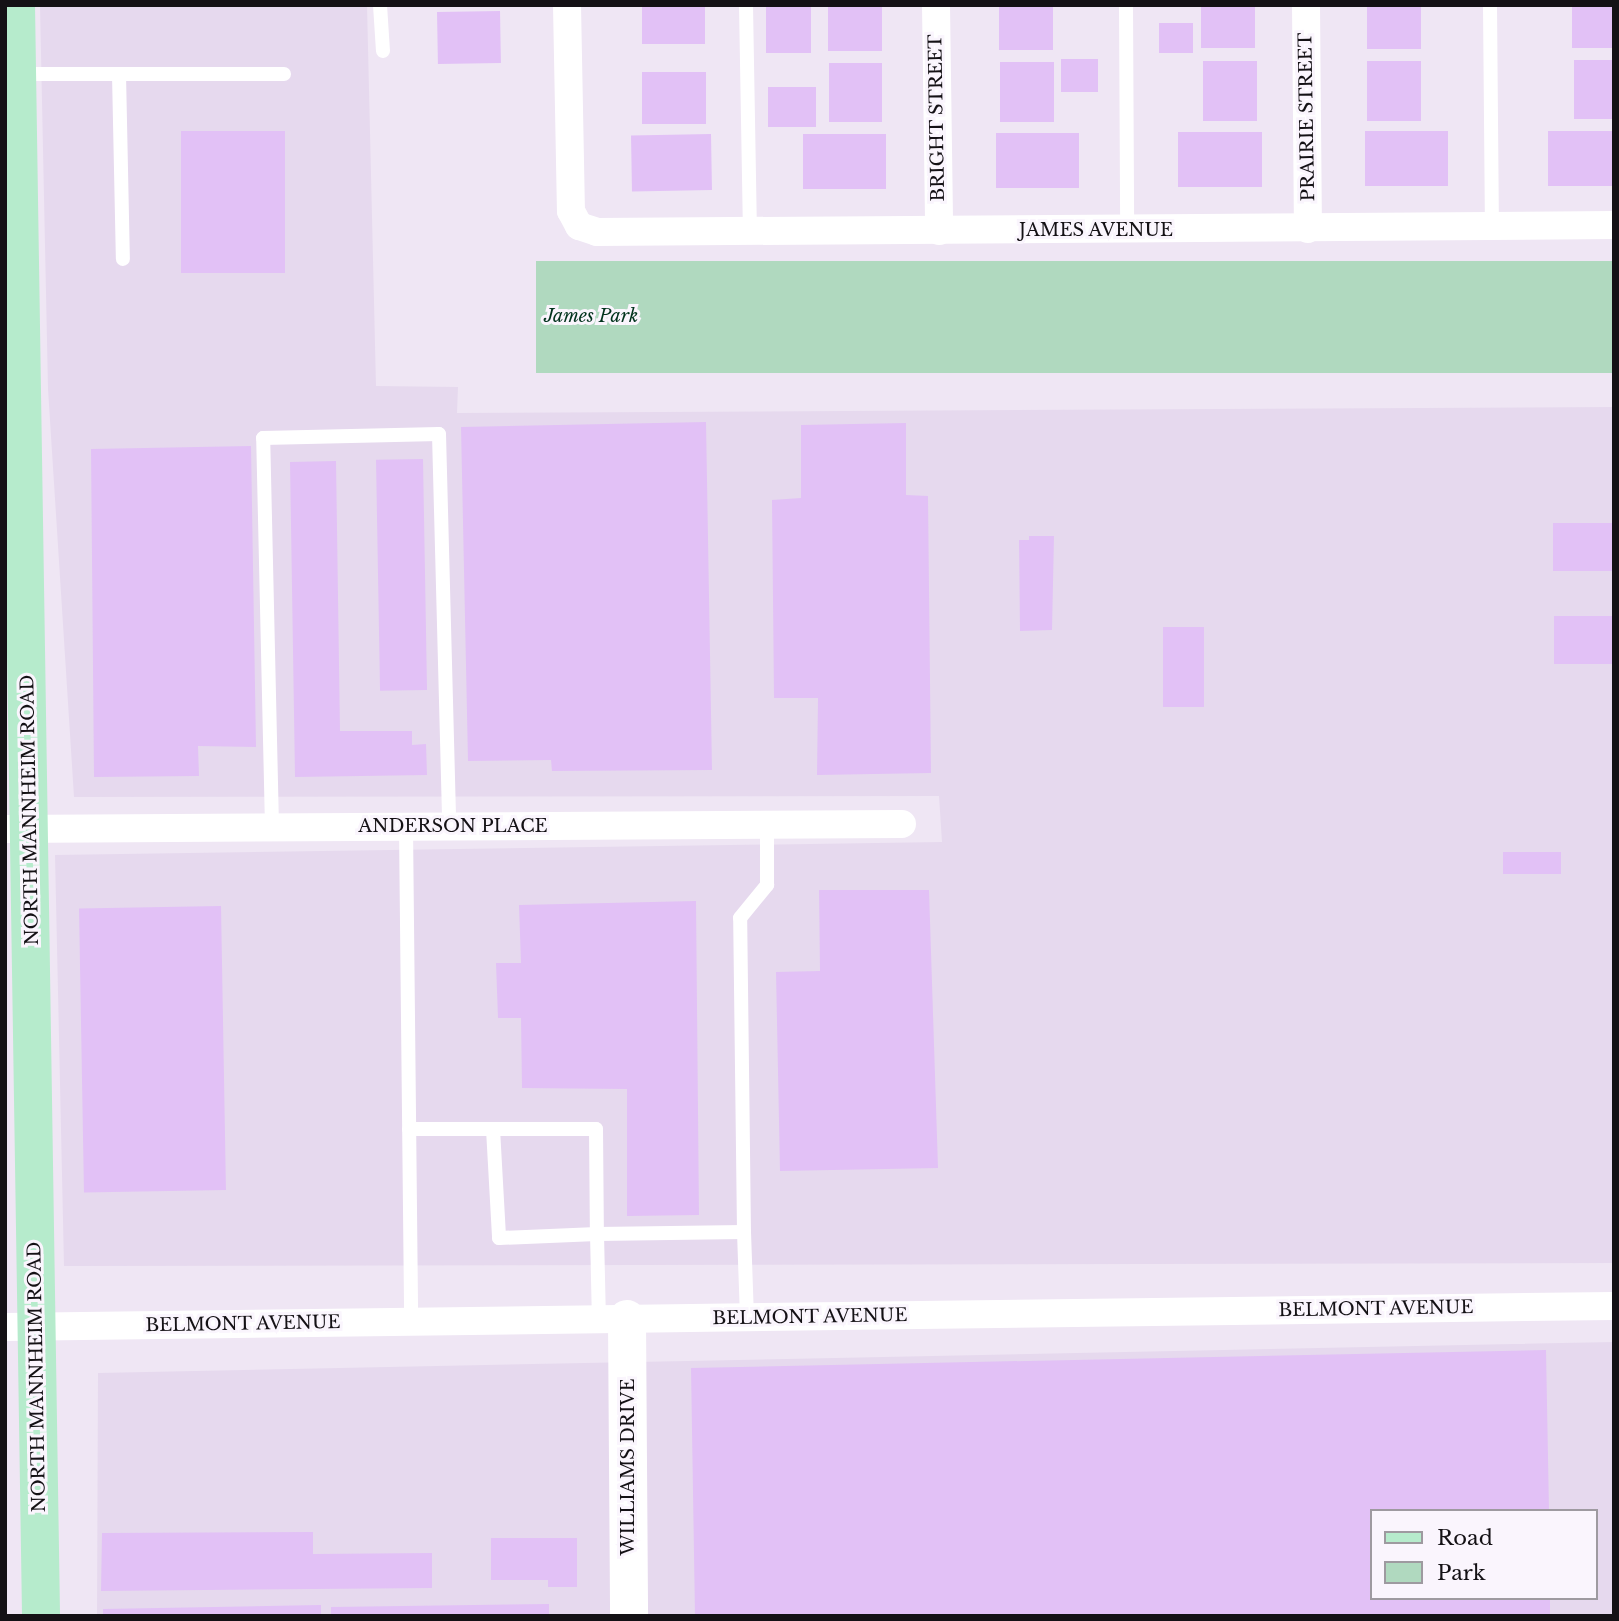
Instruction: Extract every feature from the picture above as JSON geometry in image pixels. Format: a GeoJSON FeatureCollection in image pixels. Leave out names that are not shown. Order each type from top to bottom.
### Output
{"type":"FeatureCollection","features":[{"type":"Feature","properties":{"kind":"main road","name":"NORTH MANNHEIM ROAD"},"geometry":{"type":"LineString","coordinates":[[16,5],[13,382],[21,1327],[41,1616]]}},
{"type":"Feature","properties":{"kind":"main road","name":"WILLIAMS DRIVE"},"geometry":{"type":"LineString","coordinates":[[613,1319],[629,1616]]}},
{"type":"Feature","properties":{"kind":"street","name":"JAMES AVENUE"},"geometry":{"type":"LineString","coordinates":[[567,5],[571,211],[579,226],[597,232],[1492,229],[1614,225]]}},
{"type":"Feature","properties":{"kind":"street","name":"BRIGHT STREET"},"geometry":{"type":"LineString","coordinates":[[936,5],[939,231]]}},
{"type":"Feature","properties":{"kind":"street","name":"PRAIRIE STREET"},"geometry":{"type":"LineString","coordinates":[[1307,5],[1308,229]]}},
{"type":"Feature","properties":{"kind":"street","name":"ANDERSON PLACE"},"geometry":{"type":"LineString","coordinates":[[18,829],[902,824]]}},
{"type":"Feature","properties":{"kind":"street","name":"BELMONT AVENUE"},"geometry":{"type":"LineString","coordinates":[[21,1327],[1614,1306]]}},
{"type":"Feature","properties":{"kind":"lane"},"geometry":{"type":"LineString","coordinates":[[380,5],[383,51]]}},
{"type":"Feature","properties":{"kind":"lane"},"geometry":{"type":"LineString","coordinates":[[746,5],[750,231]]}},
{"type":"Feature","properties":{"kind":"lane"},"geometry":{"type":"LineString","coordinates":[[1126,5],[1127,230]]}},
{"type":"Feature","properties":{"kind":"lane"},"geometry":{"type":"LineString","coordinates":[[1490,5],[1492,229]]}},
{"type":"Feature","properties":{"kind":"lane"},"geometry":{"type":"LineString","coordinates":[[17,74],[284,74]]}},
{"type":"Feature","properties":{"kind":"lane"},"geometry":{"type":"LineString","coordinates":[[119,74],[123,259]]}},
{"type":"Feature","properties":{"kind":"lane"},"geometry":{"type":"LineString","coordinates":[[272,827],[263,438],[439,434],[449,826]]}},
{"type":"Feature","properties":{"kind":"lane"},"geometry":{"type":"LineString","coordinates":[[747,1318],[740,918],[767,885],[767,825]]}},
{"type":"Feature","properties":{"kind":"lane"},"geometry":{"type":"LineString","coordinates":[[406,827],[411,1322]]}},
{"type":"Feature","properties":{"kind":"lane"},"geometry":{"type":"LineString","coordinates":[[409,1129],[596,1129],[597,1234],[613,1319]]}},
{"type":"Feature","properties":{"kind":"lane"},"geometry":{"type":"LineString","coordinates":[[494,1129],[499,1238],[744,1233]]}},
{"type":"Feature","properties":{"kind":"shaded area"},"geometry":{"type":"Polygon","coordinates":[[[40,5],[367,5],[376,386],[458,387],[457,413],[1614,407],[1614,1263],[64,1266],[55,855],[942,842],[939,796],[74,797],[48,389],[40,5]]]}},
{"type":"Feature","properties":{"kind":"shaded area"},"geometry":{"type":"Polygon","coordinates":[[[1614,1342],[1614,1616],[97,1616],[98,1373],[1614,1342]]]}},
{"type":"Feature","properties":{"kind":"green space","name":"James Park"},"geometry":{"type":"Polygon","coordinates":[[[536,261],[1614,261],[1614,373],[536,373],[536,261]]]}},
{"type":"Feature","properties":{"kind":"building"},"geometry":{"type":"Polygon","coordinates":[[[642,5],[705,5],[705,44],[642,44],[642,5]]]}},
{"type":"Feature","properties":{"kind":"building"},"geometry":{"type":"Polygon","coordinates":[[[766,5],[811,5],[811,53],[766,53],[766,5]]]}},
{"type":"Feature","properties":{"kind":"building"},"geometry":{"type":"Polygon","coordinates":[[[828,5],[882,5],[882,51],[828,51],[828,5]]]}},
{"type":"Feature","properties":{"kind":"building"},"geometry":{"type":"Polygon","coordinates":[[[999,5],[1053,5],[1053,50],[999,50],[999,5]]]}},
{"type":"Feature","properties":{"kind":"building"},"geometry":{"type":"Polygon","coordinates":[[[1201,5],[1255,5],[1255,48],[1201,48],[1201,5]]]}},
{"type":"Feature","properties":{"kind":"building"},"geometry":{"type":"Polygon","coordinates":[[[1367,5],[1421,5],[1421,49],[1367,49],[1367,5]]]}},
{"type":"Feature","properties":{"kind":"building"},"geometry":{"type":"Polygon","coordinates":[[[1572,5],[1614,5],[1614,48],[1572,48],[1572,5]]]}},
{"type":"Feature","properties":{"kind":"building"},"geometry":{"type":"Polygon","coordinates":[[[500,11],[501,63],[438,64],[437,12],[500,11]]]}},
{"type":"Feature","properties":{"kind":"building"},"geometry":{"type":"Polygon","coordinates":[[[1159,23],[1193,23],[1193,53],[1159,53],[1159,23]]]}},
{"type":"Feature","properties":{"kind":"building"},"geometry":{"type":"Polygon","coordinates":[[[1061,59],[1098,59],[1098,92],[1061,92],[1061,59]]]}},
{"type":"Feature","properties":{"kind":"building"},"geometry":{"type":"Polygon","coordinates":[[[1574,60],[1614,60],[1614,119],[1574,119],[1574,60]]]}},
{"type":"Feature","properties":{"kind":"building"},"geometry":{"type":"Polygon","coordinates":[[[1203,61],[1257,61],[1257,121],[1203,121],[1203,61]]]}},
{"type":"Feature","properties":{"kind":"building"},"geometry":{"type":"Polygon","coordinates":[[[1367,61],[1421,61],[1421,121],[1367,121],[1367,61]]]}},
{"type":"Feature","properties":{"kind":"building"},"geometry":{"type":"Polygon","coordinates":[[[1000,62],[1054,62],[1054,122],[1000,122],[1000,62]]]}},
{"type":"Feature","properties":{"kind":"building"},"geometry":{"type":"Polygon","coordinates":[[[829,63],[882,63],[882,122],[829,122],[829,63]]]}},
{"type":"Feature","properties":{"kind":"building"},"geometry":{"type":"Polygon","coordinates":[[[642,72],[706,72],[706,124],[642,124],[642,72]]]}},
{"type":"Feature","properties":{"kind":"building"},"geometry":{"type":"Polygon","coordinates":[[[768,87],[816,87],[816,127],[768,127],[768,87]]]}},
{"type":"Feature","properties":{"kind":"building"},"geometry":{"type":"Polygon","coordinates":[[[181,131],[285,131],[285,273],[181,273],[181,131]]]}},
{"type":"Feature","properties":{"kind":"building"},"geometry":{"type":"Polygon","coordinates":[[[1365,131],[1448,131],[1448,186],[1365,186],[1365,131]]]}},
{"type":"Feature","properties":{"kind":"building"},"geometry":{"type":"Polygon","coordinates":[[[1548,131],[1614,131],[1614,186],[1548,186],[1548,131]]]}},
{"type":"Feature","properties":{"kind":"building"},"geometry":{"type":"Polygon","coordinates":[[[1178,132],[1262,132],[1262,187],[1178,187],[1178,132]]]}},
{"type":"Feature","properties":{"kind":"building"},"geometry":{"type":"Polygon","coordinates":[[[996,133],[1079,133],[1079,188],[996,188],[996,133]]]}},
{"type":"Feature","properties":{"kind":"building"},"geometry":{"type":"Polygon","coordinates":[[[711,134],[712,190],[632,191],[631,135],[711,134]]]}},
{"type":"Feature","properties":{"kind":"building"},"geometry":{"type":"Polygon","coordinates":[[[803,134],[886,134],[886,189],[803,189],[803,134]]]}},
{"type":"Feature","properties":{"kind":"building"},"geometry":{"type":"Polygon","coordinates":[[[706,422],[712,770],[552,771],[551,760],[468,761],[461,427],[706,422]]]}},
{"type":"Feature","properties":{"kind":"building"},"geometry":{"type":"Polygon","coordinates":[[[906,423],[906,495],[928,496],[931,773],[817,775],[818,698],[774,698],[772,500],[801,498],[801,425],[906,423]]]}},
{"type":"Feature","properties":{"kind":"building"},"geometry":{"type":"Polygon","coordinates":[[[251,446],[256,747],[198,746],[199,776],[94,777],[91,449],[251,446]]]}},
{"type":"Feature","properties":{"kind":"building"},"geometry":{"type":"Polygon","coordinates":[[[423,459],[427,690],[380,691],[376,460],[423,459]]]}},
{"type":"Feature","properties":{"kind":"building"},"geometry":{"type":"Polygon","coordinates":[[[336,461],[340,731],[412,731],[412,745],[426,744],[427,775],[295,777],[290,462],[336,461]]]}},
{"type":"Feature","properties":{"kind":"building"},"geometry":{"type":"Polygon","coordinates":[[[1553,523],[1614,523],[1614,571],[1553,571],[1553,523]]]}},
{"type":"Feature","properties":{"kind":"building"},"geometry":{"type":"Polygon","coordinates":[[[1029,536],[1054,536],[1052,630],[1020,631],[1019,540],[1029,540],[1029,536]]]}},
{"type":"Feature","properties":{"kind":"building"},"geometry":{"type":"Polygon","coordinates":[[[1554,616],[1614,616],[1614,664],[1554,664],[1554,616]]]}},
{"type":"Feature","properties":{"kind":"building"},"geometry":{"type":"Polygon","coordinates":[[[1163,627],[1204,627],[1204,707],[1163,707],[1163,627]]]}},
{"type":"Feature","properties":{"kind":"building"},"geometry":{"type":"Polygon","coordinates":[[[1503,852],[1561,852],[1561,874],[1503,874],[1503,852]]]}},
{"type":"Feature","properties":{"kind":"building"},"geometry":{"type":"Polygon","coordinates":[[[819,890],[929,890],[938,1168],[780,1171],[776,972],[820,971],[819,890]]]}},
{"type":"Feature","properties":{"kind":"building"},"geometry":{"type":"Polygon","coordinates":[[[696,901],[699,1215],[627,1216],[627,1089],[522,1088],[521,1018],[498,1018],[496,963],[521,963],[519,905],[696,901]]]}},
{"type":"Feature","properties":{"kind":"building"},"geometry":{"type":"Polygon","coordinates":[[[221,906],[226,1190],[84,1192],[79,908],[221,906]]]}},
{"type":"Feature","properties":{"kind":"building"},"geometry":{"type":"Polygon","coordinates":[[[1546,1350],[1549,1509],[1370,1509],[1370,1600],[1550,1600],[1550,1616],[695,1616],[691,1368],[1546,1350]]]}},
{"type":"Feature","properties":{"kind":"building"},"geometry":{"type":"Polygon","coordinates":[[[313,1532],[313,1554],[432,1553],[432,1588],[101,1591],[102,1533],[313,1532]]]}},
{"type":"Feature","properties":{"kind":"building"},"geometry":{"type":"Polygon","coordinates":[[[491,1538],[577,1538],[577,1587],[548,1587],[548,1580],[491,1580],[491,1538]]]}},
{"type":"Feature","properties":{"kind":"building"},"geometry":{"type":"Polygon","coordinates":[[[549,1604],[549,1616],[331,1616],[331,1607],[549,1604]]]}},
{"type":"Feature","properties":{"kind":"building"},"geometry":{"type":"Polygon","coordinates":[[[321,1605],[321,1616],[103,1616],[103,1609],[321,1605]]]}}]}
